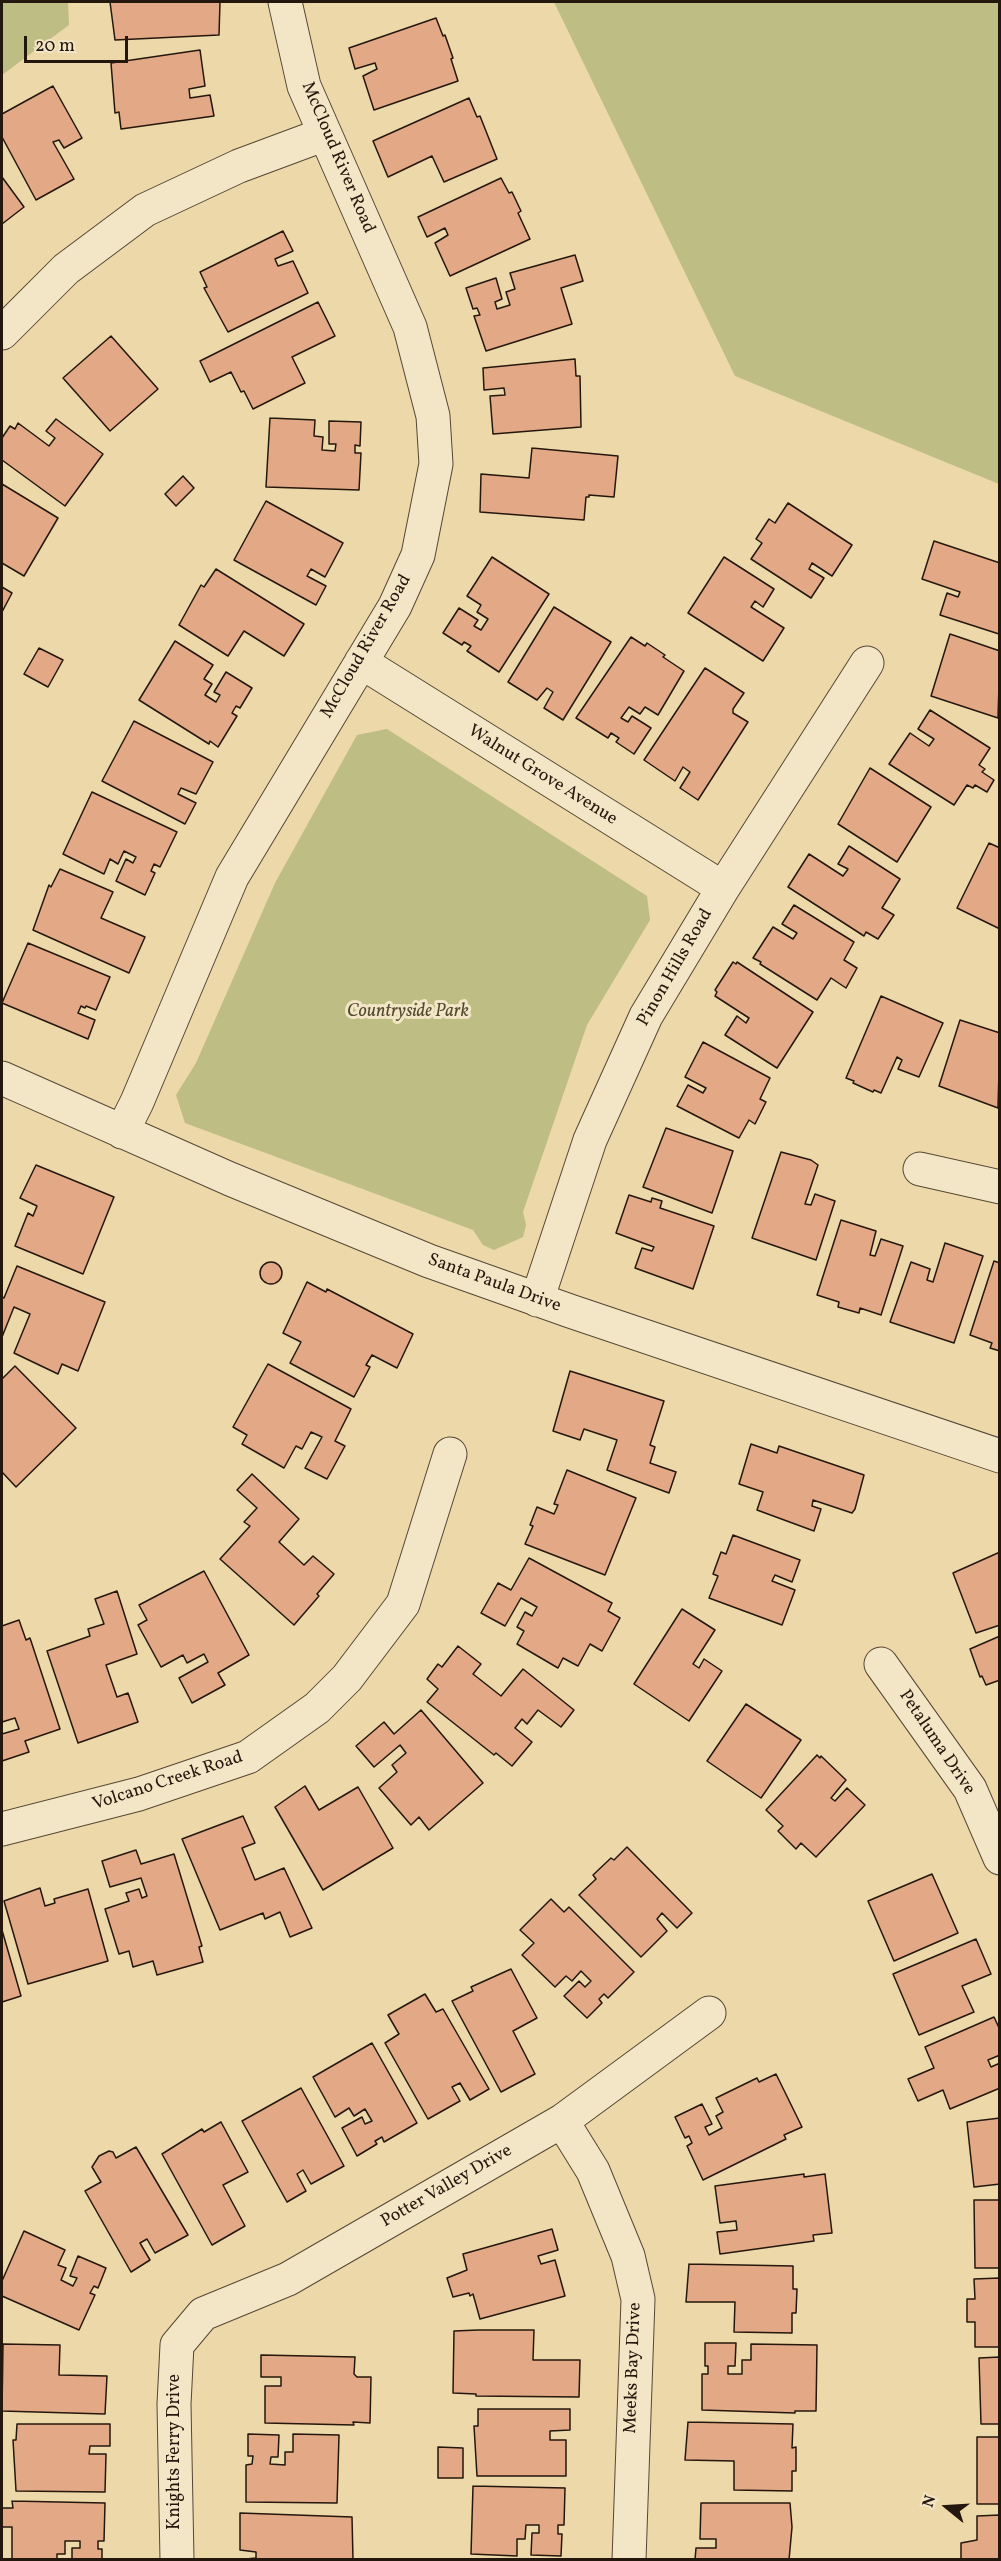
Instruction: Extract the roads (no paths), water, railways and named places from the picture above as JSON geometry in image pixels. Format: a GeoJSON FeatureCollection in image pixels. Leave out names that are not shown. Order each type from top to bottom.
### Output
{"type":"FeatureCollection","features":[{"type":"Feature","properties":{"kind":"street","name":"McCloud River Road"},"geometry":{"type":"LineString","coordinates":[[122,1132],[137,1102],[232,877],[395,606],[418,555],[436,464],[433,416],[410,327],[304,86],[285,2]]}},
{"type":"Feature","properties":{"kind":"street"},"geometry":{"type":"LineString","coordinates":[[2,333],[66,269],[145,210],[238,166],[325,134]]}},
{"type":"Feature","properties":{"kind":"street","name":"Walnut Grove Avenue"},"geometry":{"type":"LineString","coordinates":[[361,662],[723,888]]}},
{"type":"Feature","properties":{"kind":"street","name":"Pinon Hills Road"},"geometry":{"type":"LineString","coordinates":[[537,1300],[590,1140],[646,1016],[723,888],[867,663]]}},
{"type":"Feature","properties":{"kind":"street","name":"Santa Paula Drive"},"geometry":{"type":"LineString","coordinates":[[2,1078],[122,1132],[429,1261],[537,1300],[999,1456]]}},
{"type":"Feature","properties":{"kind":"street"},"geometry":{"type":"LineString","coordinates":[[920,1169],[999,1187]]}},
{"type":"Feature","properties":{"kind":"street","name":"Volcano Creek Road"},"geometry":{"type":"LineString","coordinates":[[2,1829],[139,1794],[248,1757],[317,1708],[347,1678],[403,1604],[450,1454]]}},
{"type":"Feature","properties":{"kind":"street","name":"Petaluma Drive"},"geometry":{"type":"LineString","coordinates":[[881,1664],[970,1789],[999,1858]]}},
{"type":"Feature","properties":{"kind":"street","name":"Potter Valley Drive"},"geometry":{"type":"LineString","coordinates":[[177,2344],[203,2314],[288,2279],[562,2121],[709,2013]]}},
{"type":"Feature","properties":{"kind":"street","name":"Meeks Bay Drive"},"geometry":{"type":"LineString","coordinates":[[562,2121],[592,2171],[628,2256],[638,2299],[628,2515],[629,2559]]}},
{"type":"Feature","properties":{"kind":"street","name":"Knights Ferry Drive"},"geometry":{"type":"LineString","coordinates":[[177,2344],[174,2404],[177,2559]]}},
{"type":"Feature","properties":{"kind":"park label","name":"Countryside Park"},"geometry":{"type":"Point","coordinates":[408,1013]}}]}
